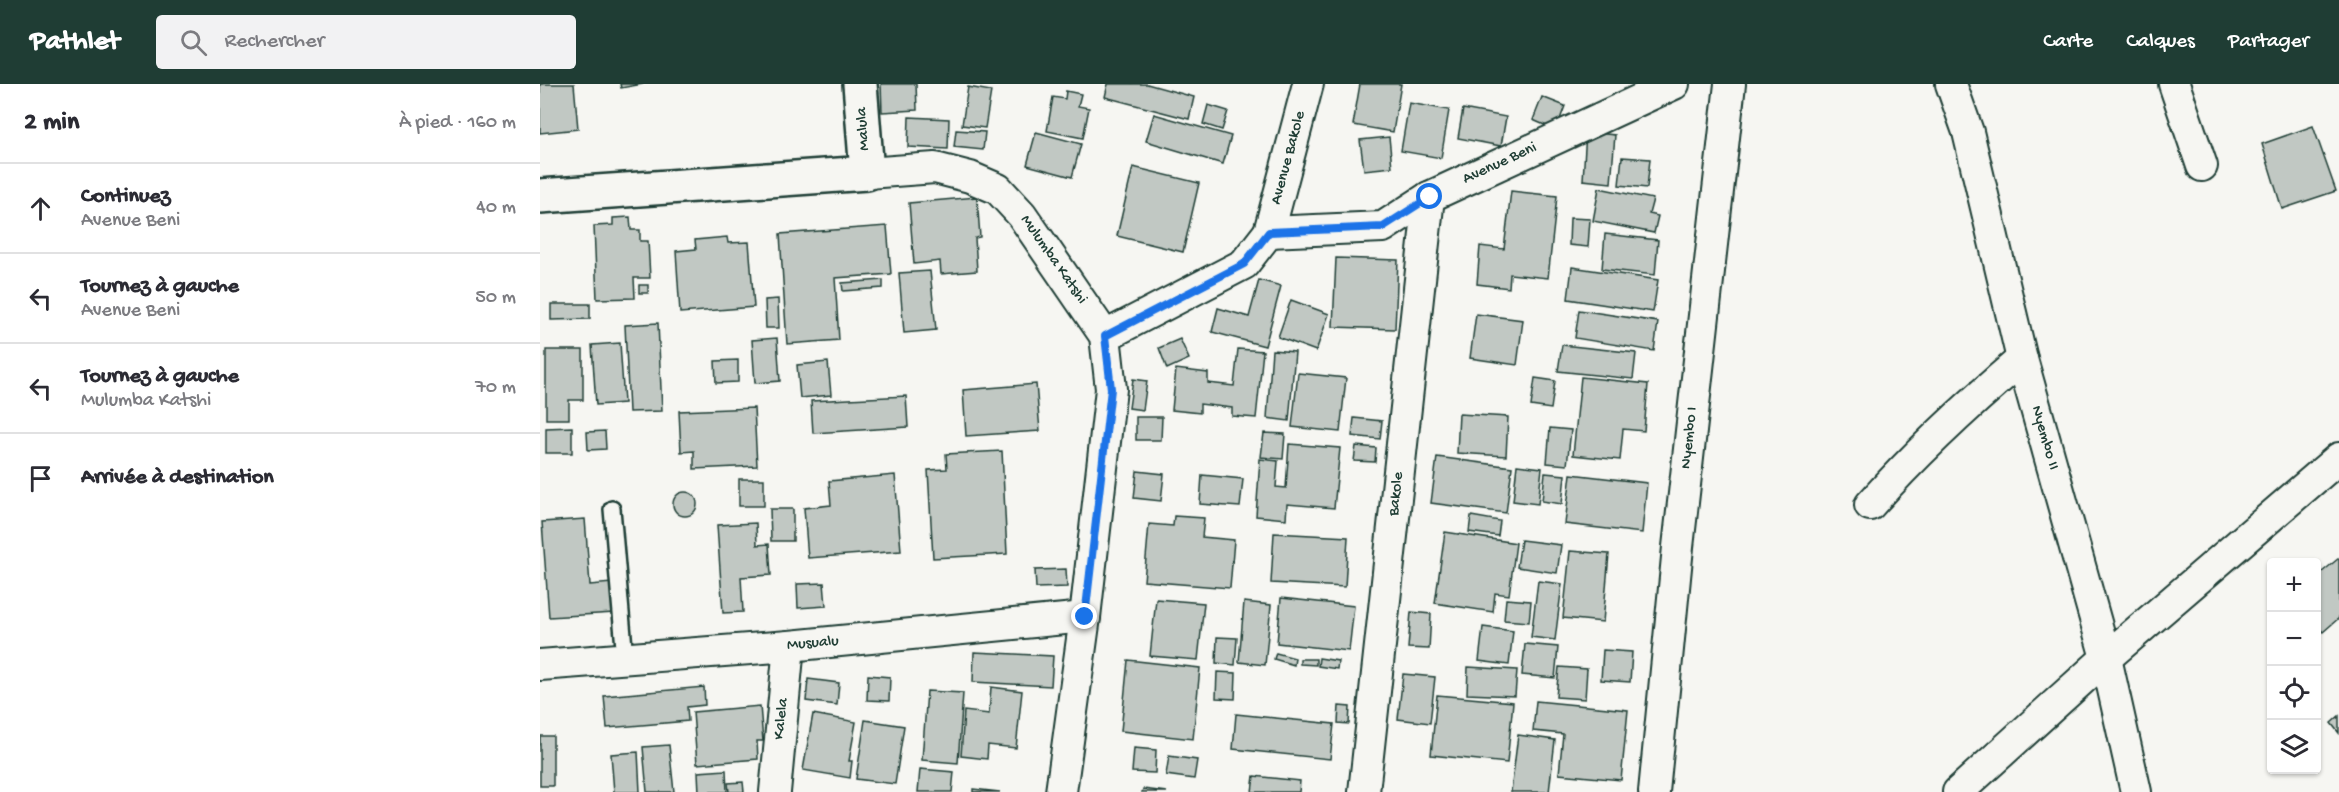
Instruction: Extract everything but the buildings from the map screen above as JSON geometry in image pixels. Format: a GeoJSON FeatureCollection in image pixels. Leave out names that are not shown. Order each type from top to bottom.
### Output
{"type":"FeatureCollection","features":[{"type":"Feature","properties":{"kind":"street","name":"Malula"},"geometry":{"type":"LineString","coordinates":[[860,84],[867,173]]}},
{"type":"Feature","properties":{"kind":"street","name":"Avenue Bakole"},"geometry":{"type":"LineString","coordinates":[[1269,232],[1308,84]]}},
{"type":"Feature","properties":{"kind":"street","name":"Avenue Beni"},"geometry":{"type":"LineString","coordinates":[[1269,232],[1383,227],[1430,197],[1674,84]]}},
{"type":"Feature","properties":{"kind":"street","name":"Nyembo I"},"geometry":{"type":"LineString","coordinates":[[1654,792],[1678,547],[1730,84]]}},
{"type":"Feature","properties":{"kind":"street","name":"Nyembo II"},"geometry":{"type":"LineString","coordinates":[[1951,84],[1968,132],[2022,359],[2106,658],[2136,792]]}},
{"type":"Feature","properties":{"kind":"street"},"geometry":{"type":"LineString","coordinates":[[2174,84],[2202,165]]}},
{"type":"Feature","properties":{"kind":"street","name":"Mulumba Katshi"},"geometry":{"type":"LineString","coordinates":[[540,196],[935,168],[970,177],[998,189],[1022,215],[1105,336],[1111,389],[1085,617],[1061,792]]}},
{"type":"Feature","properties":{"kind":"street","name":"Bakole"},"geometry":{"type":"LineString","coordinates":[[1364,792],[1430,197]]}},
{"type":"Feature","properties":{"kind":"street"},"geometry":{"type":"LineString","coordinates":[[1105,336],[1244,264],[1269,232]]}},
{"type":"Feature","properties":{"kind":"street"},"geometry":{"type":"LineString","coordinates":[[1870,505],[1906,464],[2022,359]]}},
{"type":"Feature","properties":{"kind":"street"},"geometry":{"type":"LineString","coordinates":[[1958,792],[2106,658],[2339,458]]}},
{"type":"Feature","properties":{"kind":"street","name":"Musualu"},"geometry":{"type":"LineString","coordinates":[[540,665],[789,646],[1085,617]]}},
{"type":"Feature","properties":{"kind":"street","name":"Kalela"},"geometry":{"type":"LineString","coordinates":[[775,792],[789,646]]}},
{"type":"Feature","properties":{"kind":"lane"},"geometry":{"type":"LineString","coordinates":[[612,509],[625,658]]}},
{"type":"Feature","properties":{"kind":"route"},"geometry":{"type":"LineString","coordinates":[[1085,617],[1111,389],[1105,336],[1244,264],[1269,232],[1383,227],[1430,197]]}}]}
